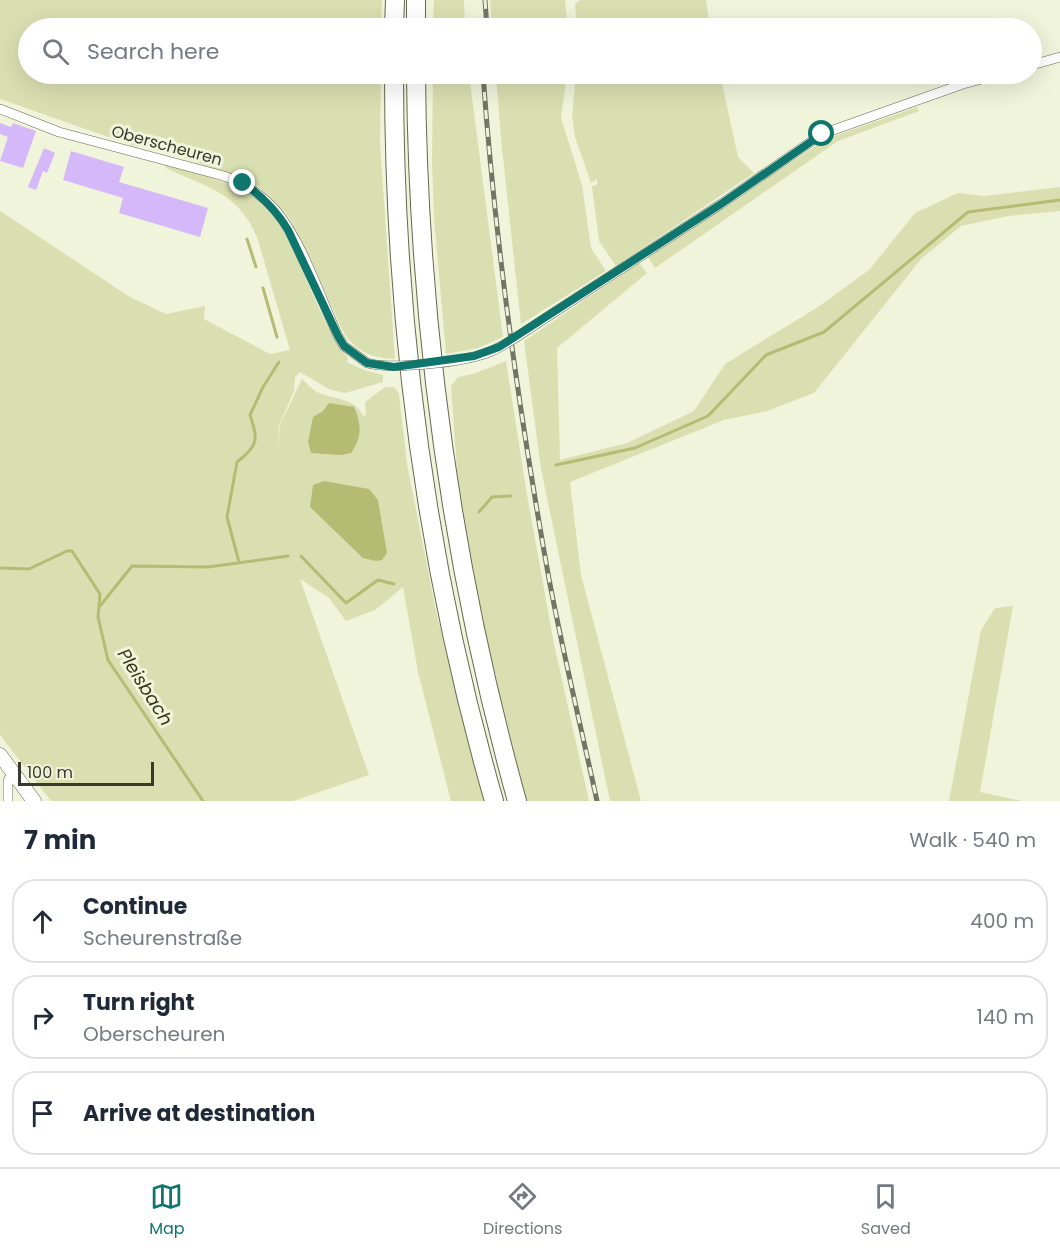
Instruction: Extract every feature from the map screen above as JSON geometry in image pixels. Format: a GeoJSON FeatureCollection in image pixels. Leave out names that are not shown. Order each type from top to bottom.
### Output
{"type":"FeatureCollection","features":[{"type":"Feature","properties":{"kind":"highway"},"geometry":{"type":"LineString","coordinates":[[394,0],[394,18]]}},
{"type":"Feature","properties":{"kind":"highway"},"geometry":{"type":"LineString","coordinates":[[416,0],[416,18]]}},
{"type":"Feature","properties":{"kind":"highway"},"geometry":{"type":"LineString","coordinates":[[394,84],[404,315],[418,435],[446,601],[494,801]]}},
{"type":"Feature","properties":{"kind":"highway"},"geometry":{"type":"LineString","coordinates":[[416,84],[425,287],[441,432],[471,609],[517,801]]}},
{"type":"Feature","properties":{"kind":"main road"},"geometry":{"type":"LineString","coordinates":[[0,755],[34,801]]}},
{"type":"Feature","properties":{"kind":"street"},"geometry":{"type":"LineString","coordinates":[[1042,62],[1060,57]]}},
{"type":"Feature","properties":{"kind":"street","name":"Oberscheuren"},"geometry":{"type":"LineString","coordinates":[[0,109],[59,132],[224,176],[251,189],[277,212],[295,240],[344,346],[367,363],[394,367],[474,356],[499,347],[721,204],[822,134],[963,84]]}},
{"type":"Feature","properties":{"kind":"street"},"geometry":{"type":"LineString","coordinates":[[8,801],[8,782],[12,773]]}},
{"type":"Feature","properties":{"kind":"shaded area"},"geometry":{"type":"Polygon","coordinates":[[[0,0],[382,0],[381,18],[18,18],[18,84],[381,84],[380,144],[395,359],[367,353],[345,335],[289,218],[264,191],[250,181],[180,157],[160,136],[137,147],[0,99],[0,0]]]}},
{"type":"Feature","properties":{"kind":"shaded area"},"geometry":{"type":"Polygon","coordinates":[[[434,0],[464,0],[465,18],[433,18],[434,0]]]}},
{"type":"Feature","properties":{"kind":"shaded area"},"geometry":{"type":"Polygon","coordinates":[[[490,0],[565,0],[567,18],[491,18],[490,0]]]}},
{"type":"Feature","properties":{"kind":"shaded area"},"geometry":{"type":"Polygon","coordinates":[[[580,0],[706,0],[709,18],[576,18],[575,4],[580,0]]]}},
{"type":"Feature","properties":{"kind":"shaded area"},"geometry":{"type":"Polygon","coordinates":[[[433,84],[470,84],[503,337],[478,348],[446,354],[434,218],[433,84]]]}},
{"type":"Feature","properties":{"kind":"shaded area"},"geometry":{"type":"Polygon","coordinates":[[[497,84],[566,84],[561,118],[582,185],[591,248],[606,271],[521,324],[497,84]]]}},
{"type":"Feature","properties":{"kind":"shaded area"},"geometry":{"type":"Polygon","coordinates":[[[575,84],[722,84],[738,157],[754,173],[616,266],[599,241],[592,186],[597,185],[597,179],[591,183],[575,137],[572,116],[575,84]]]}},
{"type":"Feature","properties":{"kind":"shaded area"},"geometry":{"type":"Polygon","coordinates":[[[917,107],[919,111],[838,141],[655,268],[648,257],[826,139],[917,107]]]}},
{"type":"Feature","properties":{"kind":"shaded area"},"geometry":{"type":"Polygon","coordinates":[[[165,164],[231,185],[260,202],[288,236],[330,330],[348,358],[347,362],[383,375],[383,382],[345,393],[329,389],[300,372],[295,377],[294,391],[279,426],[278,448],[280,425],[302,379],[317,392],[355,405],[363,416],[366,415],[365,402],[385,387],[394,387],[399,394],[407,464],[437,616],[486,801],[451,801],[418,672],[403,587],[375,610],[346,621],[329,598],[300,579],[369,775],[293,801],[51,801],[0,735],[0,211],[130,297],[166,314],[205,306],[204,319],[270,354],[290,350],[258,240],[243,213],[223,195],[170,170],[165,167],[165,164]]]}},
{"type":"Feature","properties":{"kind":"shaded area"},"geometry":{"type":"Polygon","coordinates":[[[1060,187],[1060,211],[1008,216],[961,226],[921,259],[814,393],[767,411],[724,420],[570,482],[581,575],[641,801],[610,801],[541,469],[524,341],[639,263],[647,273],[557,348],[560,460],[627,443],[694,411],[725,364],[818,307],[869,270],[915,213],[958,193],[984,196],[1060,187]]]}},
{"type":"Feature","properties":{"kind":"shaded area"},"geometry":{"type":"Polygon","coordinates":[[[506,361],[554,644],[589,801],[523,801],[489,655],[459,499],[451,386],[458,377],[473,374],[506,361]]]}},
{"type":"Feature","properties":{"kind":"shaded area"},"geometry":{"type":"Polygon","coordinates":[[[329,403],[354,407],[360,431],[351,453],[340,455],[311,453],[308,442],[313,417],[323,411],[329,403]]]}},
{"type":"Feature","properties":{"kind":"shaded area"},"geometry":{"type":"Polygon","coordinates":[[[324,481],[369,489],[378,500],[387,553],[382,560],[363,558],[310,507],[313,485],[324,481]]]}},
{"type":"Feature","properties":{"kind":"shaded area"},"geometry":{"type":"Polygon","coordinates":[[[1013,606],[980,792],[1022,801],[949,801],[981,630],[995,608],[1013,606]]]}},
{"type":"Feature","properties":{"kind":"building"},"geometry":{"type":"Polygon","coordinates":[[[0,123],[11,127],[13,123],[36,131],[23,168],[0,161],[8,137],[0,134],[0,123]]]}},
{"type":"Feature","properties":{"kind":"building"},"geometry":{"type":"Polygon","coordinates":[[[44,148],[55,153],[47,173],[43,171],[36,190],[28,187],[44,148]]]}},
{"type":"Feature","properties":{"kind":"building"},"geometry":{"type":"Polygon","coordinates":[[[71,151],[124,167],[119,182],[208,208],[200,237],[119,213],[123,198],[63,180],[71,151]]]}},
{"type":"Feature","properties":{"kind":"waterway"},"geometry":{"type":"LineString","coordinates":[[556,465],[635,448],[708,416],[766,355],[824,332],[968,212],[1060,200]]}},
{"type":"Feature","properties":{"kind":"waterway"},"geometry":{"type":"LineString","coordinates":[[247,239],[256,267]]}},
{"type":"Feature","properties":{"kind":"waterway"},"geometry":{"type":"LineString","coordinates":[[263,288],[277,337]]}},
{"type":"Feature","properties":{"kind":"waterway"},"geometry":{"type":"LineString","coordinates":[[239,562],[227,517],[237,462],[255,442],[250,415],[263,387],[279,362]]}},
{"type":"Feature","properties":{"kind":"waterway"},"geometry":{"type":"LineString","coordinates":[[479,512],[492,497],[511,496]]}},
{"type":"Feature","properties":{"kind":"waterway","name":"Pleisbach"},"geometry":{"type":"LineString","coordinates":[[0,568],[29,569],[67,551],[72,551],[100,594],[98,617],[108,660],[203,801]]}},
{"type":"Feature","properties":{"kind":"waterway"},"geometry":{"type":"LineString","coordinates":[[100,606],[132,566],[208,567],[288,556]]}},
{"type":"Feature","properties":{"kind":"waterway"},"geometry":{"type":"LineString","coordinates":[[301,556],[346,603],[378,580],[394,584]]}},
{"type":"Feature","properties":{"kind":"railway"},"geometry":{"type":"LineString","coordinates":[[485,0],[486,18]]}},
{"type":"Feature","properties":{"kind":"railway"},"geometry":{"type":"LineString","coordinates":[[484,84],[501,264],[528,453],[554,607],[597,801]]}},
{"type":"Feature","properties":{"kind":"route"},"geometry":{"type":"LineString","coordinates":[[243,183],[259,194],[277,212],[295,240],[344,346],[367,363],[380,367],[394,367],[474,356],[499,347],[721,204],[822,134]]}}]}
